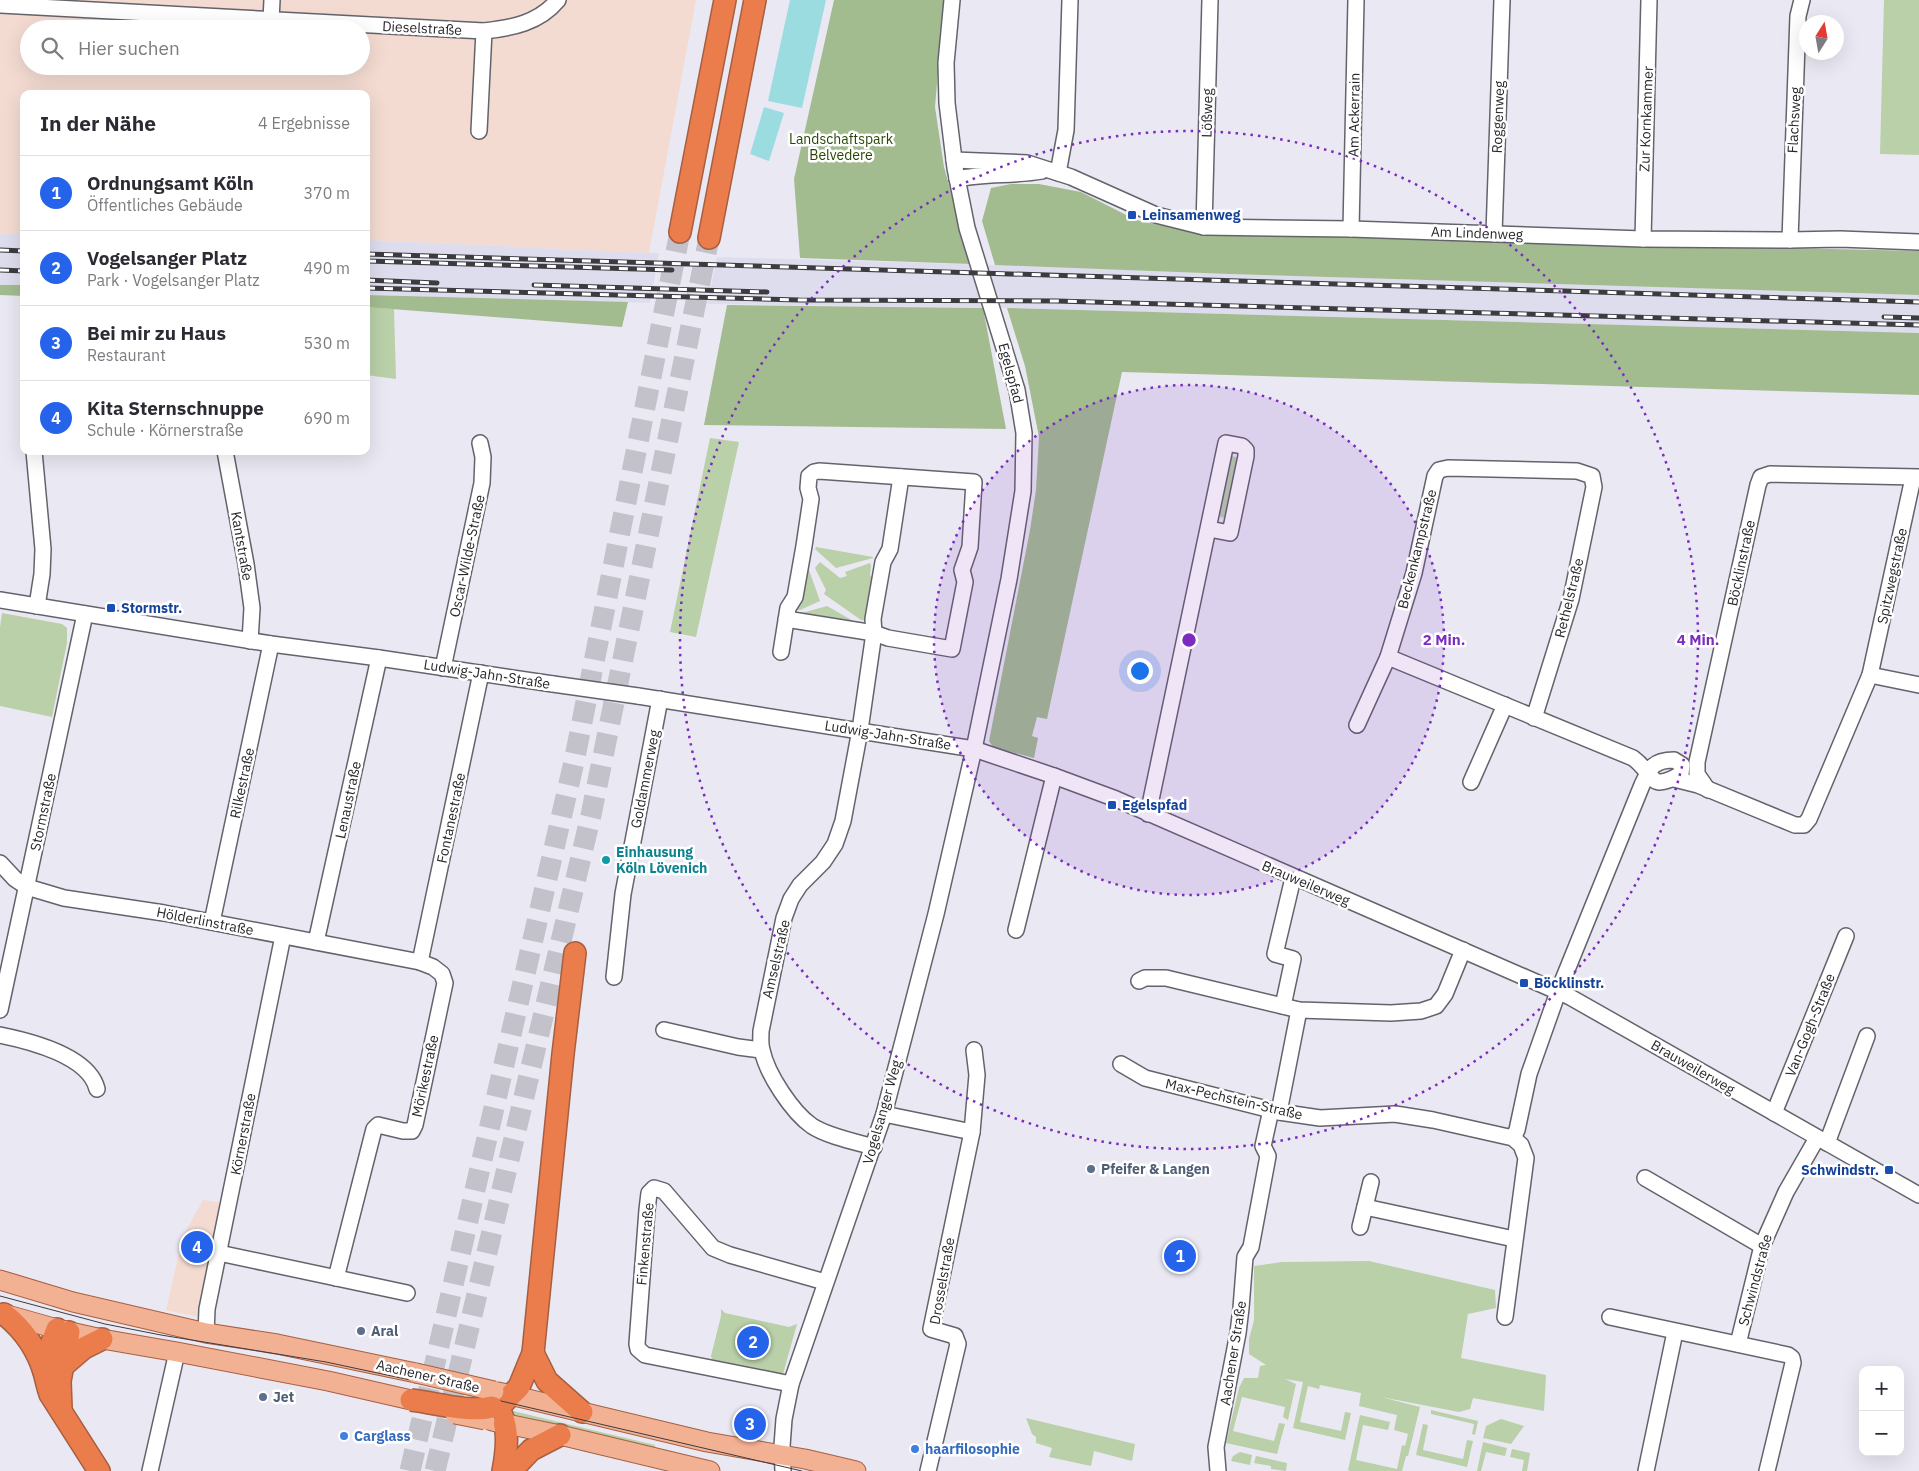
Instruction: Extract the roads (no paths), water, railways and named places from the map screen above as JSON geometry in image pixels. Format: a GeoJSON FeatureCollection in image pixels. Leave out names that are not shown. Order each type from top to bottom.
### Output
{"type":"FeatureCollection","features":[{"type":"Feature","properties":{"kind":"highway"},"geometry":{"type":"LineString","coordinates":[[680,232],[725,0]]}},
{"type":"Feature","properties":{"kind":"highway"},"geometry":{"type":"LineString","coordinates":[[710,238],[755,0]]}},
{"type":"Feature","properties":{"kind":"highway"},"geometry":{"type":"LineString","coordinates":[[411,1400],[474,1411],[496,1404],[519,1387],[533,1353],[575,953]]}},
{"type":"Feature","properties":{"kind":"highway"},"geometry":{"type":"LineString","coordinates":[[2,1314],[18,1324],[53,1368]]}},
{"type":"Feature","properties":{"kind":"highway"},"geometry":{"type":"LineString","coordinates":[[53,1368],[46,1358],[63,1331]]}},
{"type":"Feature","properties":{"kind":"highway"},"geometry":{"type":"LineString","coordinates":[[99,1471],[50,1394],[46,1383],[53,1368],[102,1339]]}},
{"type":"Feature","properties":{"kind":"highway"},"geometry":{"type":"LineString","coordinates":[[533,1353],[547,1381],[582,1412]]}},
{"type":"Feature","properties":{"kind":"highway"},"geometry":{"type":"LineString","coordinates":[[496,1404],[507,1445],[503,1471]]}},
{"type":"Feature","properties":{"kind":"highway"},"geometry":{"type":"LineString","coordinates":[[511,1471],[531,1450],[560,1435]]}},
{"type":"Feature","properties":{"kind":"main road","name":"Aachener Straße"},"geometry":{"type":"LineString","coordinates":[[0,1280],[73,1302],[206,1332],[277,1344],[442,1379],[560,1435],[710,1471]]}},
{"type":"Feature","properties":{"kind":"main road"},"geometry":{"type":"LineString","coordinates":[[63,1331],[73,1302]]}},
{"type":"Feature","properties":{"kind":"main road","name":"Aachener Straße"},"geometry":{"type":"LineString","coordinates":[[2,1314],[63,1331],[346,1385],[411,1400]]}},
{"type":"Feature","properties":{"kind":"main road","name":"Aachener Straße"},"geometry":{"type":"LineString","coordinates":[[496,1404],[582,1412],[707,1442],[783,1463],[856,1471]]}},
{"type":"Feature","properties":{"kind":"street"},"geometry":{"type":"LineString","coordinates":[[271,20],[272,0]]}},
{"type":"Feature","properties":{"kind":"street","name":"Dieselstraße"},"geometry":{"type":"LineString","coordinates":[[370,25],[484,31],[511,28],[538,18],[558,0]]}},
{"type":"Feature","properties":{"kind":"street","name":"Egelspfad"},"geometry":{"type":"LineString","coordinates":[[952,0],[946,63],[947,103],[957,179],[967,228],[1017,390],[1024,433],[1023,492],[1019,519],[974,749]]}},
{"type":"Feature","properties":{"kind":"street"},"geometry":{"type":"LineString","coordinates":[[957,179],[976,175],[1027,174],[1052,171],[1066,130],[1070,0]]}},
{"type":"Feature","properties":{"kind":"street","name":"Lößweg"},"geometry":{"type":"LineString","coordinates":[[1204,226],[1210,0]]}},
{"type":"Feature","properties":{"kind":"street","name":"Am Ackerrain"},"geometry":{"type":"LineString","coordinates":[[1351,229],[1356,0]]}},
{"type":"Feature","properties":{"kind":"street","name":"Roggenweg"},"geometry":{"type":"LineString","coordinates":[[1494,234],[1502,0]]}},
{"type":"Feature","properties":{"kind":"street","name":"Zur Kornkammer"},"geometry":{"type":"LineString","coordinates":[[1643,239],[1649,0]]}},
{"type":"Feature","properties":{"kind":"street","name":"Flachsweg"},"geometry":{"type":"LineString","coordinates":[[1790,240],[1798,16],[1802,0]]}},
{"type":"Feature","properties":{"kind":"street","name":"Dieselstraße"},"geometry":{"type":"LineString","coordinates":[[0,5],[26,3],[271,20]]}},
{"type":"Feature","properties":{"kind":"street"},"geometry":{"type":"LineString","coordinates":[[479,131],[484,31]]}},
{"type":"Feature","properties":{"kind":"street","name":"Am Lindenweg"},"geometry":{"type":"LineString","coordinates":[[954,160],[1027,164],[1052,171],[1156,215],[1204,226],[1643,239],[1840,239],[1919,242]]}},
{"type":"Feature","properties":{"kind":"street"},"geometry":{"type":"LineString","coordinates":[[1148,814],[1226,443],[1242,446],[1246,450],[1246,456],[1230,533],[1209,530]]}},
{"type":"Feature","properties":{"kind":"street","name":"Oscar-Wilde-Straße"},"geometry":{"type":"LineString","coordinates":[[443,668],[482,484],[483,457],[480,444]]}},
{"type":"Feature","properties":{"kind":"street"},"geometry":{"type":"LineString","coordinates":[[34,455],[43,549],[42,574],[37,606]]}},
{"type":"Feature","properties":{"kind":"street","name":"Kantstraße"},"geometry":{"type":"LineString","coordinates":[[226,455],[246,564],[252,608],[250,640]]}},
{"type":"Feature","properties":{"kind":"street","name":"Beckenkampstraße"},"geometry":{"type":"LineString","coordinates":[[1358,725],[1388,657],[1414,573],[1435,476],[1439,470],[1448,468],[1578,471],[1592,476]]}},
{"type":"Feature","properties":{"kind":"street"},"geometry":{"type":"LineString","coordinates":[[781,652],[786,619],[788,608],[795,597],[811,499],[808,488],[810,476],[814,472],[974,482],[970,547],[962,570],[965,582],[952,649],[888,638],[874,633],[786,619]]}},
{"type":"Feature","properties":{"kind":"street","name":"Böcklinstraße"},"geometry":{"type":"LineString","coordinates":[[1708,790],[1697,774],[1696,768],[1761,477],[1770,474],[1916,477]]}},
{"type":"Feature","properties":{"kind":"street","name":"Rethelstraße"},"geometry":{"type":"LineString","coordinates":[[1534,718],[1571,599],[1594,487],[1592,476]]}},
{"type":"Feature","properties":{"kind":"street","name":"Amselstraße"},"geometry":{"type":"LineString","coordinates":[[874,1147],[841,1138],[812,1126],[794,1108],[779,1088],[761,1050],[762,1023],[784,918],[791,899],[800,885],[823,862],[835,844],[845,813],[860,730],[874,633],[873,619],[882,562],[890,549],[902,477]]}},
{"type":"Feature","properties":{"kind":"street","name":"Spitzwegstraße"},"geometry":{"type":"LineString","coordinates":[[1708,790],[1795,825],[1804,825],[1809,819],[1870,675],[1916,477]]}},
{"type":"Feature","properties":{"kind":"street","name":"Ludwig-Jahn-Straße"},"geometry":{"type":"LineString","coordinates":[[0,600],[270,644],[660,699],[974,749]]}},
{"type":"Feature","properties":{"kind":"street","name":"Stormstraße"},"geometry":{"type":"LineString","coordinates":[[0,1010],[85,614]]}},
{"type":"Feature","properties":{"kind":"street","name":"Rilkestraße"},"geometry":{"type":"LineString","coordinates":[[212,922],[270,644]]}},
{"type":"Feature","properties":{"kind":"street"},"geometry":{"type":"LineString","coordinates":[[1388,657],[1643,762],[1667,761],[1682,765],[1672,778]]}},
{"type":"Feature","properties":{"kind":"street","name":"Lenaustraße"},"geometry":{"type":"LineString","coordinates":[[316,942],[379,658]]}},
{"type":"Feature","properties":{"kind":"street","name":"Fontanestraße"},"geometry":{"type":"LineString","coordinates":[[420,962],[481,673]]}},
{"type":"Feature","properties":{"kind":"street"},"geometry":{"type":"LineString","coordinates":[[1870,675],[1919,685]]}},
{"type":"Feature","properties":{"kind":"street","name":"Goldammerweg"},"geometry":{"type":"LineString","coordinates":[[614,978],[623,894],[660,699]]}},
{"type":"Feature","properties":{"kind":"street"},"geometry":{"type":"LineString","coordinates":[[1471,782],[1505,706]]}},
{"type":"Feature","properties":{"kind":"street"},"geometry":{"type":"LineString","coordinates":[[1505,1317],[1526,1158],[1522,1145],[1513,1138],[1529,1074],[1558,992],[1635,800],[1648,773],[1654,764],[1667,761],[1692,749],[1702,738]]}},
{"type":"Feature","properties":{"kind":"street","name":"Brauweilerweg"},"geometry":{"type":"LineString","coordinates":[[974,749],[1054,776],[1148,814],[1558,992],[1919,1195]]}},
{"type":"Feature","properties":{"kind":"street","name":"Vogelsanger Weg"},"geometry":{"type":"LineString","coordinates":[[783,1463],[784,1419],[791,1384],[884,1114],[951,851],[974,749]]}},
{"type":"Feature","properties":{"kind":"street"},"geometry":{"type":"LineString","coordinates":[[1633,758],[1641,764],[1653,781],[1672,778],[1690,782],[1708,790]]}},
{"type":"Feature","properties":{"kind":"street"},"geometry":{"type":"LineString","coordinates":[[1635,800],[1643,791],[1672,778],[1698,758]]}},
{"type":"Feature","properties":{"kind":"street"},"geometry":{"type":"LineString","coordinates":[[1016,930],[1054,776]]}},
{"type":"Feature","properties":{"kind":"street","name":"Hölderlinstraße"},"geometry":{"type":"LineString","coordinates":[[0,863],[15,879],[27,887],[64,898],[141,909],[420,962]]}},
{"type":"Feature","properties":{"kind":"street"},"geometry":{"type":"LineString","coordinates":[[1283,1006],[1293,959],[1275,954],[1293,878]]}},
{"type":"Feature","properties":{"kind":"street","name":"Körnerstraße"},"geometry":{"type":"LineString","coordinates":[[206,1332],[207,1309],[283,936]]}},
{"type":"Feature","properties":{"kind":"street","name":"Van-Gogh-Straße"},"geometry":{"type":"LineString","coordinates":[[1774,1113],[1846,936]]}},
{"type":"Feature","properties":{"kind":"street"},"geometry":{"type":"LineString","coordinates":[[1139,981],[1145,978],[1166,978],[1299,1010],[1391,1013],[1421,1011],[1436,1006],[1445,994],[1463,950]]}},
{"type":"Feature","properties":{"kind":"street","name":"Mörikestraße"},"geometry":{"type":"LineString","coordinates":[[336,1278],[374,1129],[378,1126],[403,1131],[412,1130],[415,1125],[445,983],[440,971],[420,962]]}},
{"type":"Feature","properties":{"kind":"street","name":"Aachener Straße"},"geometry":{"type":"LineString","coordinates":[[1218,1471],[1216,1448],[1239,1325],[1245,1257],[1251,1247],[1268,1156],[1264,1146],[1275,1111],[1299,1010]]}},
{"type":"Feature","properties":{"kind":"street"},"geometry":{"type":"LineString","coordinates":[[664,1030],[738,1047],[761,1050]]}},
{"type":"Feature","properties":{"kind":"street"},"geometry":{"type":"LineString","coordinates":[[0,1035],[40,1044],[85,1068],[95,1081],[97,1089]]}},
{"type":"Feature","properties":{"kind":"street"},"geometry":{"type":"LineString","coordinates":[[1822,1141],[1867,1036]]}},
{"type":"Feature","properties":{"kind":"street","name":"Drosselstraße"},"geometry":{"type":"LineString","coordinates":[[928,1471],[958,1344],[955,1336],[934,1331],[931,1329],[931,1326],[972,1132],[977,1075],[974,1050]]}},
{"type":"Feature","properties":{"kind":"street","name":"Max-Pechstein-Straße"},"geometry":{"type":"LineString","coordinates":[[1120,1064],[1145,1078],[1275,1111],[1320,1118],[1395,1114],[1513,1138]]}},
{"type":"Feature","properties":{"kind":"street"},"geometry":{"type":"LineString","coordinates":[[884,1114],[972,1132]]}},
{"type":"Feature","properties":{"kind":"street","name":"Schwindstraße"},"geometry":{"type":"LineString","coordinates":[[1738,1344],[1762,1246],[1772,1220],[1786,1192],[1822,1141]]}},
{"type":"Feature","properties":{"kind":"street"},"geometry":{"type":"LineString","coordinates":[[1645,1178],[1762,1246]]}},
{"type":"Feature","properties":{"kind":"street"},"geometry":{"type":"LineString","coordinates":[[1360,1227],[1371,1182]]}},
{"type":"Feature","properties":{"kind":"street","name":"Finkenstraße"},"geometry":{"type":"LineString","coordinates":[[791,1384],[645,1354],[638,1349],[649,1193],[654,1188],[664,1191],[713,1248],[730,1255],[825,1282]]}},
{"type":"Feature","properties":{"kind":"street"},"geometry":{"type":"LineString","coordinates":[[1365,1207],[1514,1238]]}},
{"type":"Feature","properties":{"kind":"street"},"geometry":{"type":"LineString","coordinates":[[219,1253],[407,1293]]}},
{"type":"Feature","properties":{"kind":"street"},"geometry":{"type":"LineString","coordinates":[[1610,1317],[1788,1355],[1792,1358],[1793,1363],[1767,1471]]}},
{"type":"Feature","properties":{"kind":"street"},"geometry":{"type":"LineString","coordinates":[[1646,1471],[1675,1332]]}},
{"type":"Feature","properties":{"kind":"street"},"geometry":{"type":"LineString","coordinates":[[150,1471],[177,1352]]}},
{"type":"Feature","properties":{"kind":"street"},"geometry":{"type":"LineString","coordinates":[[1216,1448],[1226,1471]]}},
{"type":"Feature","properties":{"kind":"water"},"geometry":{"type":"Polygon","coordinates":[[[790,0],[826,0],[802,108],[768,101],[790,0]]]}},
{"type":"Feature","properties":{"kind":"water"},"geometry":{"type":"Polygon","coordinates":[[[764,107],[784,113],[769,161],[750,154],[764,107]]]}},
{"type":"Feature","properties":{"kind":"tunnel"},"geometry":{"type":"LineString","coordinates":[[410,1471],[574,762],[680,232]]}},
{"type":"Feature","properties":{"kind":"tunnel"},"geometry":{"type":"LineString","coordinates":[[435,1471],[591,815],[709,238]]}},
{"type":"Feature","properties":{"kind":"tram line"},"geometry":{"type":"LineString","coordinates":[[0,1296],[105,1324],[326,1362],[415,1381],[802,1471]]}},
{"type":"Feature","properties":{"kind":"railway"},"geometry":{"type":"LineString","coordinates":[[0,250],[20,251]]}},
{"type":"Feature","properties":{"kind":"railway"},"geometry":{"type":"LineString","coordinates":[[370,254],[1919,302]]}},
{"type":"Feature","properties":{"kind":"railway"},"geometry":{"type":"LineString","coordinates":[[370,261],[672,270]]}},
{"type":"Feature","properties":{"kind":"railway"},"geometry":{"type":"LineString","coordinates":[[0,270],[20,271]]}},
{"type":"Feature","properties":{"kind":"railway"},"geometry":{"type":"LineString","coordinates":[[370,280],[437,283]]}},
{"type":"Feature","properties":{"kind":"railway"},"geometry":{"type":"LineString","coordinates":[[534,285],[767,292]]}},
{"type":"Feature","properties":{"kind":"railway"},"geometry":{"type":"LineString","coordinates":[[370,288],[799,300],[1056,301],[1919,325]]}},
{"type":"Feature","properties":{"kind":"railway"},"geometry":{"type":"LineString","coordinates":[[1884,317],[1919,318]]}},
{"type":"Feature","properties":{"kind":"place","name":"Leinsamenweg"},"geometry":{"type":"Point","coordinates":[1132,215]}},
{"type":"Feature","properties":{"kind":"place","name":"Stormstr."},"geometry":{"type":"Point","coordinates":[111,608]}},
{"type":"Feature","properties":{"kind":"place","name":"Egelspfad"},"geometry":{"type":"Point","coordinates":[1112,805]}},
{"type":"Feature","properties":{"kind":"place","name":"Einhausung Köln Lövenich"},"geometry":{"type":"Point","coordinates":[606,860]}},
{"type":"Feature","properties":{"kind":"place","name":"Böcklinstr."},"geometry":{"type":"Point","coordinates":[1524,983]}},
{"type":"Feature","properties":{"kind":"place","name":"Pfeifer & Langen"},"geometry":{"type":"Point","coordinates":[1091,1169]}},
{"type":"Feature","properties":{"kind":"place","name":"Schwindstr."},"geometry":{"type":"Point","coordinates":[1889,1170]}},
{"type":"Feature","properties":{"kind":"place","name":"Kita Sternschnuppe"},"geometry":{"type":"Point","coordinates":[197,1247]}},
{"type":"Feature","properties":{"kind":"place","name":"Ordnungsamt Köln"},"geometry":{"type":"Point","coordinates":[1180,1256]}},
{"type":"Feature","properties":{"kind":"place","name":"Aral"},"geometry":{"type":"Point","coordinates":[361,1331]}},
{"type":"Feature","properties":{"kind":"place","name":"Vogelsanger Platz"},"geometry":{"type":"Point","coordinates":[753,1342]}},
{"type":"Feature","properties":{"kind":"place","name":"Jet"},"geometry":{"type":"Point","coordinates":[263,1397]}},
{"type":"Feature","properties":{"kind":"place","name":"Bei mir zu Haus"},"geometry":{"type":"Point","coordinates":[750,1424]}},
{"type":"Feature","properties":{"kind":"place","name":"Carglass"},"geometry":{"type":"Point","coordinates":[344,1436]}},
{"type":"Feature","properties":{"kind":"place","name":"haarfilosophie"},"geometry":{"type":"Point","coordinates":[915,1449]}},
{"type":"Feature","properties":{"kind":"park label","name":"Landschaftspark Belvedere"},"geometry":{"type":"Point","coordinates":[841,148]}}]}
